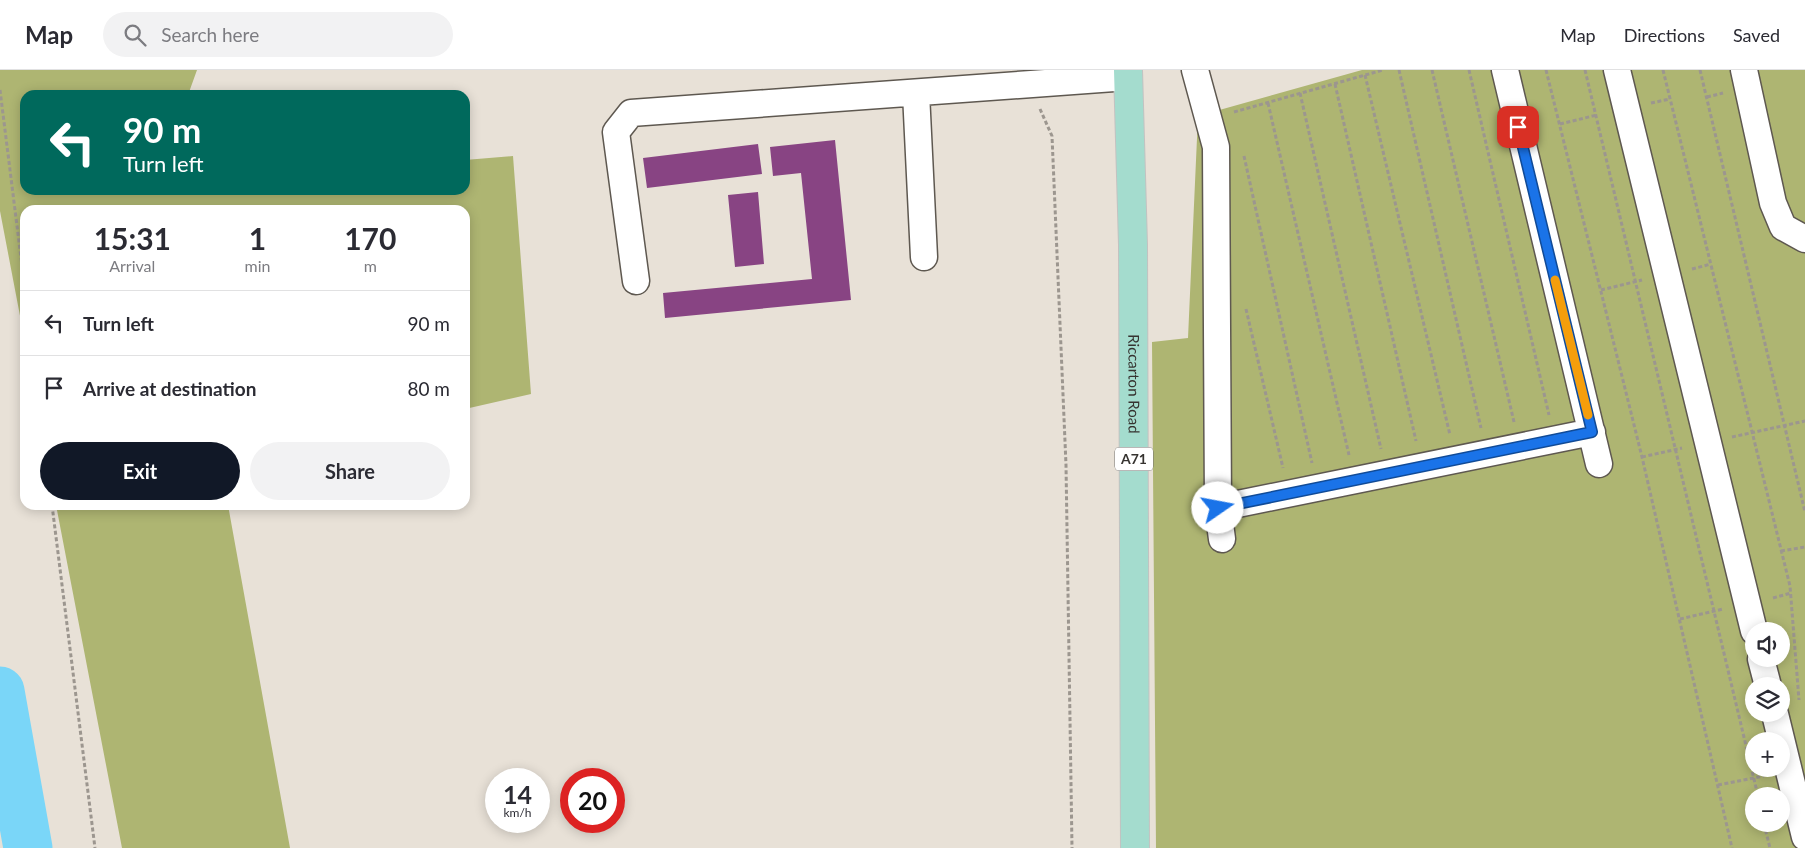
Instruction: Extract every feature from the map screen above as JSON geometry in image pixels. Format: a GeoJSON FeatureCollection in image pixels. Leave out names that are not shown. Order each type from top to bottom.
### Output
{"type":"FeatureCollection","features":[{"type":"Feature","properties":{"kind":"main road","name":"Riccarton Road"},"geometry":{"type":"LineString","coordinates":[[1128,73],[1134,255],[1135,848]]}},
{"type":"Feature","properties":{"kind":"lane"},"geometry":{"type":"LineString","coordinates":[[1195,70],[1216,147],[1218,508],[1222,539]]}},
{"type":"Feature","properties":{"kind":"lane"},"geometry":{"type":"LineString","coordinates":[[1505,70],[1599,464]]}},
{"type":"Feature","properties":{"kind":"lane"},"geometry":{"type":"LineString","coordinates":[[1617,70],[1752,622]]}},
{"type":"Feature","properties":{"kind":"lane"},"geometry":{"type":"LineString","coordinates":[[1744,70],[1773,203],[1783,227],[1805,238]]}},
{"type":"Feature","properties":{"kind":"lane"},"geometry":{"type":"LineString","coordinates":[[636,281],[616,132],[631,113],[916,93],[1128,73]]}},
{"type":"Feature","properties":{"kind":"lane"},"geometry":{"type":"LineString","coordinates":[[916,93],[924,257]]}},
{"type":"Feature","properties":{"kind":"lane"},"geometry":{"type":"LineString","coordinates":[[1218,508],[1592,432]]}},
{"type":"Feature","properties":{"kind":"lane"},"geometry":{"type":"LineString","coordinates":[[1790,776],[1805,837]]}},
{"type":"Feature","properties":{"kind":"path"},"geometry":{"type":"LineString","coordinates":[[1208,119],[1383,70]]}},
{"type":"Feature","properties":{"kind":"path"},"geometry":{"type":"LineString","coordinates":[[1399,70],[1487,454]]}},
{"type":"Feature","properties":{"kind":"path"},"geometry":{"type":"LineString","coordinates":[[1432,70],[1520,447]]}},
{"type":"Feature","properties":{"kind":"path"},"geometry":{"type":"LineString","coordinates":[[1469,70],[1555,440]]}},
{"type":"Feature","properties":{"kind":"path"},"geometry":{"type":"LineString","coordinates":[[1546,70],[1642,457],[1732,848]]}},
{"type":"Feature","properties":{"kind":"path"},"geometry":{"type":"LineString","coordinates":[[1585,70],[1756,787]]}},
{"type":"Feature","properties":{"kind":"path"},"geometry":{"type":"LineString","coordinates":[[1663,70],[1790,586],[1799,702]]}},
{"type":"Feature","properties":{"kind":"path"},"geometry":{"type":"LineString","coordinates":[[1700,70],[1805,512]]}},
{"type":"Feature","properties":{"kind":"path"},"geometry":{"type":"LineString","coordinates":[[1365,75],[1455,460]]}},
{"type":"Feature","properties":{"kind":"path"},"geometry":{"type":"LineString","coordinates":[[1027,84],[1052,136],[1066,465],[1072,848]]}},
{"type":"Feature","properties":{"kind":"path"},"geometry":{"type":"LineString","coordinates":[[1334,84],[1422,467]]}},
{"type":"Feature","properties":{"kind":"path"},"geometry":{"type":"LineString","coordinates":[[0,90],[20,250]]}},
{"type":"Feature","properties":{"kind":"path"},"geometry":{"type":"LineString","coordinates":[[1300,93],[1387,474]]}},
{"type":"Feature","properties":{"kind":"path"},"geometry":{"type":"LineString","coordinates":[[1268,103],[1355,480]]}},
{"type":"Feature","properties":{"kind":"path"},"geometry":{"type":"LineString","coordinates":[[1234,112],[1236,121]]}},
{"type":"Feature","properties":{"kind":"path"},"geometry":{"type":"LineString","coordinates":[[1243,150],[1318,488]]}},
{"type":"Feature","properties":{"kind":"path"},"geometry":{"type":"LineString","coordinates":[[1244,302],[1290,494]]}},
{"type":"Feature","properties":{"kind":"path"},"geometry":{"type":"LineString","coordinates":[[53,510],[95,848]]}},
{"type":"Feature","properties":{"kind":"path"},"geometry":{"type":"LineString","coordinates":[[1781,551],[1805,547]]}},
{"type":"Feature","properties":{"kind":"path"},"geometry":{"type":"LineString","coordinates":[[1718,785],[1759,777]]}},
{"type":"Feature","properties":{"kind":"path"},"geometry":{"type":"LineString","coordinates":[[1766,832],[1770,848]]}},
{"type":"Feature","properties":{"kind":"green space"},"geometry":{"type":"Polygon","coordinates":[[[0,70],[197,70],[190,90],[20,90],[20,195],[470,195],[470,160],[513,156],[531,394],[470,408],[470,205],[20,205],[20,316],[0,211],[0,70]]]}},
{"type":"Feature","properties":{"kind":"green space"},"geometry":{"type":"Polygon","coordinates":[[[1362,70],[1805,70],[1805,848],[1156,848],[1152,342],[1188,338],[1198,116],[1362,70]]]}},
{"type":"Feature","properties":{"kind":"green space"},"geometry":{"type":"Polygon","coordinates":[[[57,510],[229,510],[290,848],[122,848],[57,510]]]}},
{"type":"Feature","properties":{"kind":"building"},"geometry":{"type":"Polygon","coordinates":[[[835,140],[851,300],[665,318],[663,293],[812,279],[801,173],[773,176],[770,147],[835,140]]]}},
{"type":"Feature","properties":{"kind":"building"},"geometry":{"type":"Polygon","coordinates":[[[758,144],[762,174],[647,188],[643,158],[758,144]]]}},
{"type":"Feature","properties":{"kind":"building"},"geometry":{"type":"Polygon","coordinates":[[[758,192],[764,264],[735,267],[728,195],[758,192]]]}},
{"type":"Feature","properties":{"kind":"waterway"},"geometry":{"type":"LineString","coordinates":[[0,691],[28,848]]}},
{"type":"Feature","properties":{"kind":"slow traffic"},"geometry":{"type":"LineString","coordinates":[[1555,280],[1588,415]]}},
{"type":"Feature","properties":{"kind":"route"},"geometry":{"type":"LineString","coordinates":[[1218,508],[1592,432],[1518,127]]}}]}
